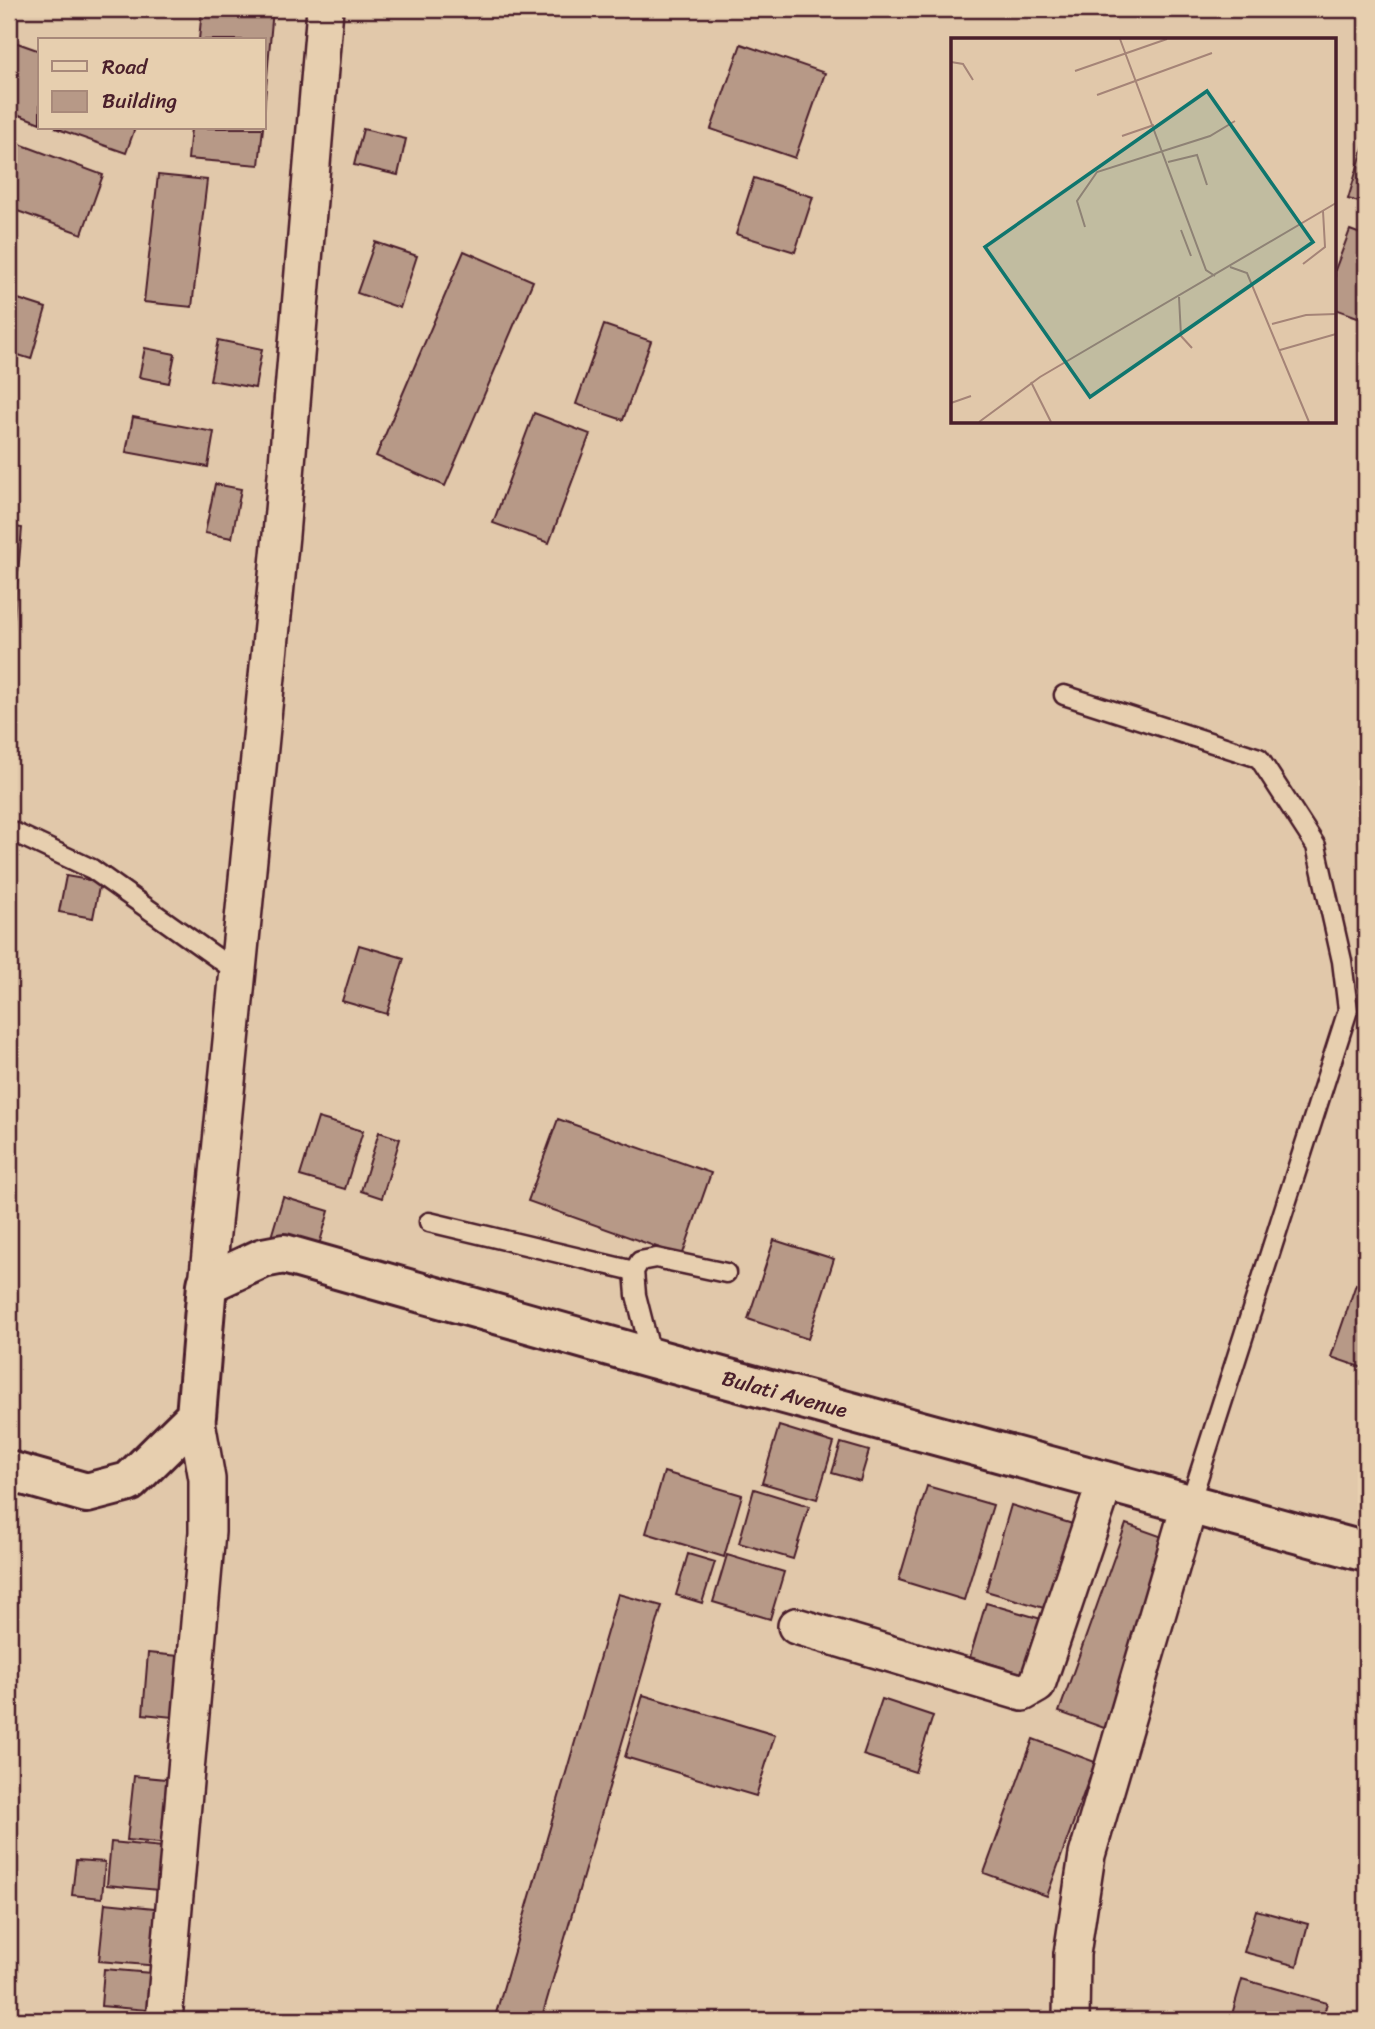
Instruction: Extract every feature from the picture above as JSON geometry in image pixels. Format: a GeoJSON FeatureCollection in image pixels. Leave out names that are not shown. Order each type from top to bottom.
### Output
{"type":"FeatureCollection","features":[{"type":"Feature","properties":{"kind":"street"},"geometry":{"type":"LineString","coordinates":[[164,2020],[207,1532],[207,1479],[196,1416],[281,535],[324,9]]}},
{"type":"Feature","properties":{"kind":"street","name":"Bulati Avenue"},"geometry":{"type":"LineString","coordinates":[[207,1284],[263,1258],[284,1254],[652,1359],[1366,1552]]}},
{"type":"Feature","properties":{"kind":"street"},"geometry":{"type":"LineString","coordinates":[[9,1471],[87,1493],[129,1482],[196,1416]]}},
{"type":"Feature","properties":{"kind":"street"},"geometry":{"type":"LineString","coordinates":[[796,1626],[1023,1693],[1037,1685],[1105,1480]]}},
{"type":"Feature","properties":{"kind":"street"},"geometry":{"type":"LineString","coordinates":[[1071,2020],[1072,1954],[1087,1855],[1190,1503]]}},
{"type":"Feature","properties":{"kind":"lane"},"geometry":{"type":"LineString","coordinates":[[1064,695],[1259,758],[1316,846],[1342,961],[1348,1010],[1190,1503]]}},
{"type":"Feature","properties":{"kind":"lane"},"geometry":{"type":"LineString","coordinates":[[9,830],[93,869],[237,972]]}},
{"type":"Feature","properties":{"kind":"lane"},"geometry":{"type":"LineString","coordinates":[[429,1222],[634,1271]]}},
{"type":"Feature","properties":{"kind":"lane"},"geometry":{"type":"LineString","coordinates":[[652,1359],[636,1295],[634,1271],[640,1261],[656,1258],[726,1273]]}},
{"type":"Feature","properties":{"kind":"building"},"geometry":{"type":"Polygon","coordinates":[[[202,9],[273,9],[266,88],[266,38],[199,38],[202,9]]]}},
{"type":"Feature","properties":{"kind":"building"},"geometry":{"type":"Polygon","coordinates":[[[9,40],[38,50],[38,122],[9,111],[9,40]]]}},
{"type":"Feature","properties":{"kind":"building"},"geometry":{"type":"Polygon","coordinates":[[[741,44],[825,73],[795,158],[711,129],[741,44]]]}},
{"type":"Feature","properties":{"kind":"building"},"geometry":{"type":"Polygon","coordinates":[[[363,129],[406,139],[398,175],[354,165],[363,129]]]}},
{"type":"Feature","properties":{"kind":"building"},"geometry":{"type":"Polygon","coordinates":[[[61,130],[134,130],[126,153],[61,130]]]}},
{"type":"Feature","properties":{"kind":"building"},"geometry":{"type":"Polygon","coordinates":[[[191,130],[263,130],[259,165],[188,159],[191,130]]]}},
{"type":"Feature","properties":{"kind":"building"},"geometry":{"type":"Polygon","coordinates":[[[1366,139],[1366,204],[1348,199],[1366,139]]]}},
{"type":"Feature","properties":{"kind":"building"},"geometry":{"type":"Polygon","coordinates":[[[9,140],[103,175],[82,234],[9,208],[9,140]]]}},
{"type":"Feature","properties":{"kind":"building"},"geometry":{"type":"Polygon","coordinates":[[[158,175],[207,180],[192,307],[144,302],[158,175]]]}},
{"type":"Feature","properties":{"kind":"building"},"geometry":{"type":"Polygon","coordinates":[[[754,178],[813,197],[795,252],[736,234],[754,178]]]}},
{"type":"Feature","properties":{"kind":"building"},"geometry":{"type":"Polygon","coordinates":[[[1350,230],[1366,236],[1366,320],[1336,309],[1336,267],[1350,230]]]}},
{"type":"Feature","properties":{"kind":"building"},"geometry":{"type":"Polygon","coordinates":[[[375,242],[417,256],[400,308],[357,293],[375,242]]]}},
{"type":"Feature","properties":{"kind":"building"},"geometry":{"type":"Polygon","coordinates":[[[464,251],[533,281],[445,486],[376,456],[464,251]]]}},
{"type":"Feature","properties":{"kind":"building"},"geometry":{"type":"Polygon","coordinates":[[[9,296],[46,308],[31,359],[9,352],[9,296]]]}},
{"type":"Feature","properties":{"kind":"building"},"geometry":{"type":"Polygon","coordinates":[[[604,325],[651,341],[623,420],[576,404],[604,325]]]}},
{"type":"Feature","properties":{"kind":"building"},"geometry":{"type":"Polygon","coordinates":[[[218,340],[262,349],[255,388],[210,380],[218,340]]]}},
{"type":"Feature","properties":{"kind":"building"},"geometry":{"type":"Polygon","coordinates":[[[145,348],[175,354],[169,383],[139,377],[145,348]]]}},
{"type":"Feature","properties":{"kind":"building"},"geometry":{"type":"Polygon","coordinates":[[[534,413],[590,434],[549,543],[493,523],[534,413]]]}},
{"type":"Feature","properties":{"kind":"building"},"geometry":{"type":"Polygon","coordinates":[[[133,417],[214,432],[208,467],[126,452],[133,417]]]}},
{"type":"Feature","properties":{"kind":"building"},"geometry":{"type":"Polygon","coordinates":[[[215,484],[241,489],[232,538],[205,533],[215,484]]]}},
{"type":"Feature","properties":{"kind":"building"},"geometry":{"type":"Polygon","coordinates":[[[9,526],[22,528],[9,675],[9,526]]]}},
{"type":"Feature","properties":{"kind":"building"},"geometry":{"type":"Polygon","coordinates":[[[66,876],[100,882],[93,918],[59,912],[66,876]]]}},
{"type":"Feature","properties":{"kind":"building"},"geometry":{"type":"Polygon","coordinates":[[[359,945],[404,958],[387,1014],[342,1001],[359,945]]]}},
{"type":"Feature","properties":{"kind":"building"},"geometry":{"type":"Polygon","coordinates":[[[318,1118],[363,1131],[345,1189],[300,1176],[318,1118]]]}},
{"type":"Feature","properties":{"kind":"building"},"geometry":{"type":"Polygon","coordinates":[[[558,1119],[711,1173],[682,1256],[528,1201],[558,1119]]]}},
{"type":"Feature","properties":{"kind":"building"},"geometry":{"type":"Polygon","coordinates":[[[379,1132],[400,1139],[382,1198],[361,1191],[379,1132]]]}},
{"type":"Feature","properties":{"kind":"building"},"geometry":{"type":"Polygon","coordinates":[[[283,1197],[329,1211],[317,1252],[271,1237],[283,1197]]]}},
{"type":"Feature","properties":{"kind":"building"},"geometry":{"type":"Polygon","coordinates":[[[774,1240],[834,1259],[808,1339],[748,1319],[774,1240]]]}},
{"type":"Feature","properties":{"kind":"building"},"geometry":{"type":"Polygon","coordinates":[[[1356,1284],[1366,1287],[1366,1369],[1331,1357],[1356,1284]]]}},
{"type":"Feature","properties":{"kind":"building"},"geometry":{"type":"Polygon","coordinates":[[[779,1426],[834,1443],[817,1499],[762,1483],[779,1426]]]}},
{"type":"Feature","properties":{"kind":"building"},"geometry":{"type":"Polygon","coordinates":[[[841,1443],[869,1451],[860,1481],[832,1473],[841,1443]]]}},
{"type":"Feature","properties":{"kind":"building"},"geometry":{"type":"Polygon","coordinates":[[[664,1472],[742,1495],[724,1557],[646,1533],[664,1472]]]}},
{"type":"Feature","properties":{"kind":"building"},"geometry":{"type":"Polygon","coordinates":[[[927,1486],[993,1505],[964,1600],[899,1580],[927,1486]]]}},
{"type":"Feature","properties":{"kind":"building"},"geometry":{"type":"Polygon","coordinates":[[[754,1489],[809,1506],[793,1559],[739,1543],[754,1489]]]}},
{"type":"Feature","properties":{"kind":"building"},"geometry":{"type":"Polygon","coordinates":[[[1011,1505],[1079,1526],[1054,1611],[986,1591],[1011,1505]]]}},
{"type":"Feature","properties":{"kind":"building"},"geometry":{"type":"Polygon","coordinates":[[[1126,1524],[1174,1541],[1107,1729],[1059,1712],[1126,1524]]]}},
{"type":"Feature","properties":{"kind":"building"},"geometry":{"type":"Polygon","coordinates":[[[688,1554],[715,1562],[702,1603],[676,1595],[688,1554]]]}},
{"type":"Feature","properties":{"kind":"building"},"geometry":{"type":"Polygon","coordinates":[[[727,1555],[784,1572],[770,1619],[713,1602],[727,1555]]]}},
{"type":"Feature","properties":{"kind":"building"},"geometry":{"type":"Polygon","coordinates":[[[618,1594],[662,1606],[541,2020],[494,2020],[618,1594]]]}},
{"type":"Feature","properties":{"kind":"building"},"geometry":{"type":"Polygon","coordinates":[[[986,1603],[1041,1619],[1024,1674],[970,1657],[986,1603]]]}},
{"type":"Feature","properties":{"kind":"building"},"geometry":{"type":"Polygon","coordinates":[[[148,1653],[189,1657],[183,1718],[143,1714],[148,1653]]]}},
{"type":"Feature","properties":{"kind":"building"},"geometry":{"type":"Polygon","coordinates":[[[643,1695],[775,1735],[756,1796],[625,1757],[643,1695]]]}},
{"type":"Feature","properties":{"kind":"building"},"geometry":{"type":"Polygon","coordinates":[[[882,1699],[933,1716],[915,1772],[863,1755],[882,1699]]]}},
{"type":"Feature","properties":{"kind":"building"},"geometry":{"type":"Polygon","coordinates":[[[1033,1739],[1095,1762],[1047,1896],[984,1873],[1033,1739]]]}},
{"type":"Feature","properties":{"kind":"building"},"geometry":{"type":"Polygon","coordinates":[[[134,1776],[176,1780],[169,1844],[127,1840],[134,1776]]]}},
{"type":"Feature","properties":{"kind":"building"},"geometry":{"type":"Polygon","coordinates":[[[111,1842],[173,1848],[169,1891],[107,1885],[111,1842]]]}},
{"type":"Feature","properties":{"kind":"building"},"geometry":{"type":"Polygon","coordinates":[[[76,1860],[105,1862],[102,1898],[72,1895],[76,1860]]]}},
{"type":"Feature","properties":{"kind":"building"},"geometry":{"type":"Polygon","coordinates":[[[105,1903],[164,1909],[159,1966],[99,1961],[105,1903]]]}},
{"type":"Feature","properties":{"kind":"building"},"geometry":{"type":"Polygon","coordinates":[[[1256,1910],[1308,1924],[1297,1966],[1244,1952],[1256,1910]]]}},
{"type":"Feature","properties":{"kind":"building"},"geometry":{"type":"Polygon","coordinates":[[[104,1969],[151,1973],[147,2010],[101,2006],[104,1969]]]}},
{"type":"Feature","properties":{"kind":"building"},"geometry":{"type":"Polygon","coordinates":[[[1242,1979],[1327,2003],[1322,2020],[1231,2018],[1242,1979]]]}}]}
